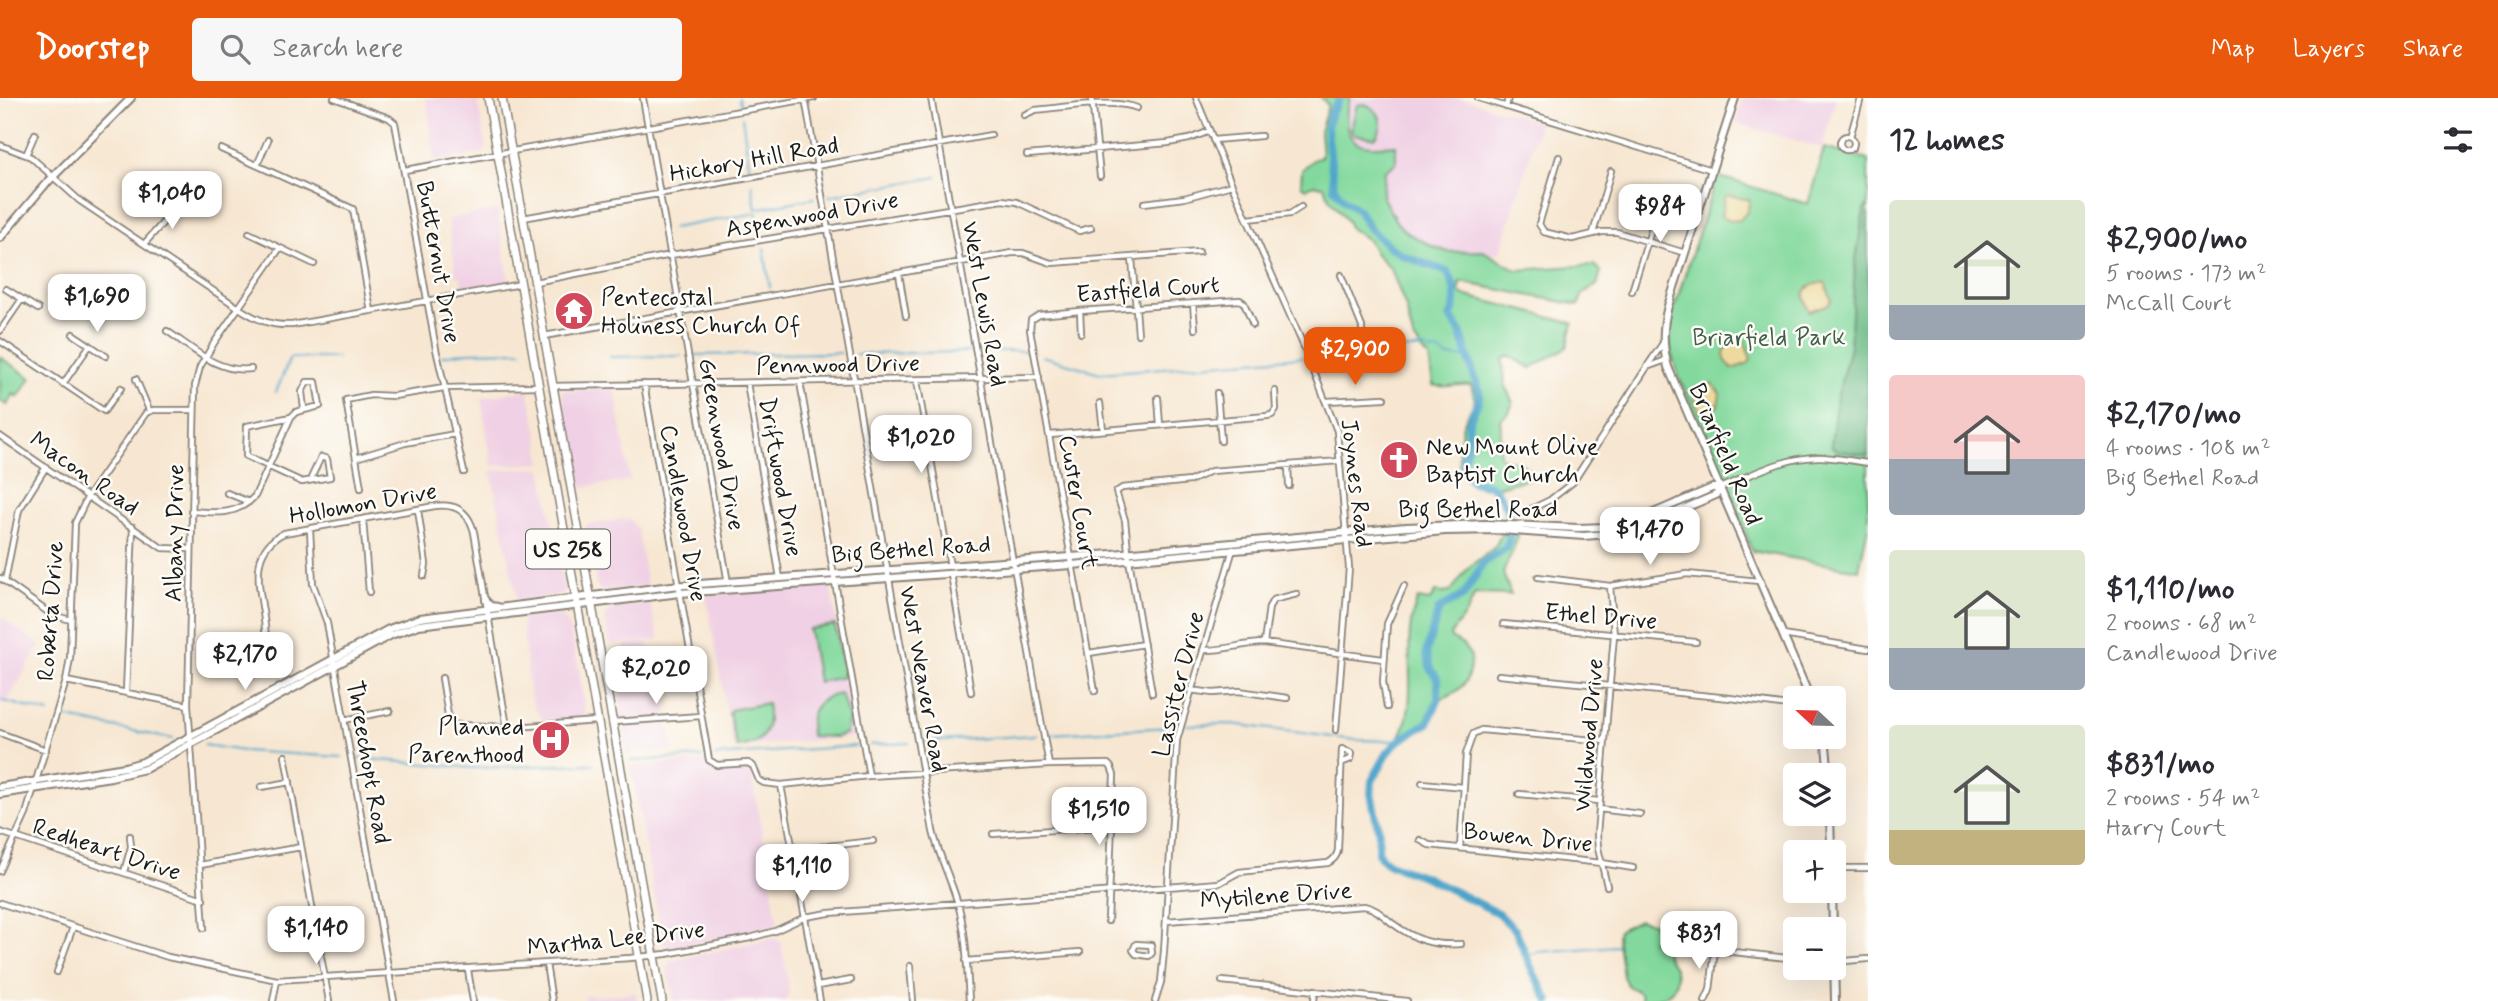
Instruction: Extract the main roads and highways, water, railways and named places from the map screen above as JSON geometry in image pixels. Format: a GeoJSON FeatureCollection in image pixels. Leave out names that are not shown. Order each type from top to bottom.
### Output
{"type":"FeatureCollection","features":[{"type":"Feature","properties":{"kind":"highway","name":"US 258"},"geometry":{"type":"LineString","coordinates":[[488,98],[647,1001]]}},
{"type":"Feature","properties":{"kind":"highway","name":"US 258"},"geometry":{"type":"LineString","coordinates":[[502,98],[662,1001]]}},
{"type":"Feature","properties":{"kind":"main road"},"geometry":{"type":"LineString","coordinates":[[0,238],[52,177],[131,98]]}},
{"type":"Feature","properties":{"kind":"main road","name":"Briarfield Road"},"geometry":{"type":"LineString","coordinates":[[1735,98],[1665,316],[1663,342],[1666,360],[1805,686]]}},
{"type":"Feature","properties":{"kind":"main road","name":"Big Bethel Road"},"geometry":{"type":"LineString","coordinates":[[0,794],[35,785],[118,772],[150,759],[190,741],[334,662],[388,629],[407,621],[680,589],[888,574],[950,566],[1072,565],[1129,556],[1348,536],[1500,527],[1612,526],[1637,520],[1712,488],[1720,488]]}},
{"type":"Feature","properties":{"kind":"main road","name":"Big Bethel Road"},"geometry":{"type":"LineString","coordinates":[[888,574],[951,574],[1071,557],[1129,556]]}},
{"type":"Feature","properties":{"kind":"main road","name":"Big Bethel Road"},"geometry":{"type":"LineString","coordinates":[[729,585],[780,578],[835,578]]}},
{"type":"Feature","properties":{"kind":"main road"},"geometry":{"type":"LineString","coordinates":[[486,600],[491,606],[503,608]]}},
{"type":"Feature","properties":{"kind":"main road","name":"Big Bethel Road"},"geometry":{"type":"LineString","coordinates":[[489,613],[503,608],[578,602]]}},
{"type":"Feature","properties":{"kind":"main road","name":"Big Bethel Road"},"geometry":{"type":"LineString","coordinates":[[0,787],[35,785]]}},
{"type":"Feature","properties":{"kind":"main road"},"geometry":{"type":"LineString","coordinates":[[1834,980],[1835,1001]]}},
{"type":"Feature","properties":{"kind":"waterway"},"geometry":{"type":"LineString","coordinates":[[739,98],[740,104]]}},
{"type":"Feature","properties":{"kind":"waterway"},"geometry":{"type":"LineString","coordinates":[[1340,98],[1330,115],[1327,128],[1334,188],[1344,200],[1357,209],[1371,230],[1390,247],[1402,255],[1447,272],[1450,277],[1455,300],[1450,317],[1460,331],[1480,395],[1469,423],[1464,468],[1469,479],[1489,485],[1503,500],[1510,525],[1506,548],[1484,562],[1464,595],[1439,609],[1426,653],[1438,680],[1438,700],[1428,723],[1398,741],[1387,754],[1372,781],[1371,793],[1379,833],[1378,852],[1382,859],[1391,865],[1423,876],[1498,913],[1516,931],[1533,972],[1549,1001]]}},
{"type":"Feature","properties":{"kind":"waterway"},"geometry":{"type":"LineString","coordinates":[[742,117],[750,171]]}},
{"type":"Feature","properties":{"kind":"waterway"},"geometry":{"type":"LineString","coordinates":[[829,196],[937,177]]}},
{"type":"Feature","properties":{"kind":"waterway"},"geometry":{"type":"LineString","coordinates":[[752,184],[756,209]]}},
{"type":"Feature","properties":{"kind":"waterway"},"geometry":{"type":"LineString","coordinates":[[756,209],[814,198]]}},
{"type":"Feature","properties":{"kind":"waterway"},"geometry":{"type":"LineString","coordinates":[[672,228],[757,213]]}},
{"type":"Feature","properties":{"kind":"waterway"},"geometry":{"type":"LineString","coordinates":[[757,215],[761,234]]}},
{"type":"Feature","properties":{"kind":"waterway"},"geometry":{"type":"LineString","coordinates":[[764,248],[770,288]]}},
{"type":"Feature","properties":{"kind":"waterway"},"geometry":{"type":"LineString","coordinates":[[1315,356],[1427,348],[1447,357],[1467,357]]}},
{"type":"Feature","properties":{"kind":"waterway"},"geometry":{"type":"LineString","coordinates":[[442,356],[468,352],[522,351]]}},
{"type":"Feature","properties":{"kind":"waterway"},"geometry":{"type":"LineString","coordinates":[[982,351],[1028,351]]}},
{"type":"Feature","properties":{"kind":"waterway"},"geometry":{"type":"LineString","coordinates":[[856,354],[969,352]]}},
{"type":"Feature","properties":{"kind":"waterway"},"geometry":{"type":"LineString","coordinates":[[694,355],[841,353]]}},
{"type":"Feature","properties":{"kind":"waterway"},"geometry":{"type":"LineString","coordinates":[[610,357],[681,356]]}},
{"type":"Feature","properties":{"kind":"waterway"},"geometry":{"type":"LineString","coordinates":[[1042,356],[1100,373],[1302,357]]}},
{"type":"Feature","properties":{"kind":"waterway"},"geometry":{"type":"LineString","coordinates":[[276,392],[290,358],[337,358]]}},
{"type":"Feature","properties":{"kind":"waterway"},"geometry":{"type":"LineString","coordinates":[[0,700],[49,713]]}},
{"type":"Feature","properties":{"kind":"waterway"},"geometry":{"type":"LineString","coordinates":[[63,717],[173,739]]}},
{"type":"Feature","properties":{"kind":"waterway"},"geometry":{"type":"LineString","coordinates":[[1187,725],[1232,724],[1355,740],[1398,741]]}},
{"type":"Feature","properties":{"kind":"waterway"},"geometry":{"type":"LineString","coordinates":[[1050,734],[1171,727]]}},
{"type":"Feature","properties":{"kind":"waterway"},"geometry":{"type":"LineString","coordinates":[[924,742],[1036,735]]}},
{"type":"Feature","properties":{"kind":"waterway"},"geometry":{"type":"LineString","coordinates":[[870,745],[909,743]]}},
{"type":"Feature","properties":{"kind":"waterway"},"geometry":{"type":"LineString","coordinates":[[204,745],[243,751],[342,757]]}},
{"type":"Feature","properties":{"kind":"waterway"},"geometry":{"type":"LineString","coordinates":[[715,756],[856,746]]}},
{"type":"Feature","properties":{"kind":"waterway"},"geometry":{"type":"LineString","coordinates":[[631,761],[702,757]]}},
{"type":"Feature","properties":{"kind":"waterway"},"geometry":{"type":"LineString","coordinates":[[356,758],[473,768],[594,764]]}},
{"type":"Feature","properties":{"kind":"waterway"},"geometry":{"type":"LineString","coordinates":[[1526,956],[1538,952],[1617,946]]}},
{"type":"Feature","properties":{"kind":"place","name":"Pentecostal Holiness Church Of"},"geometry":{"type":"Point","coordinates":[574,311]}},
{"type":"Feature","properties":{"kind":"place","name":"New Mount Olive Baptist Church"},"geometry":{"type":"Point","coordinates":[1399,460]}},
{"type":"Feature","properties":{"kind":"place","name":"Planned Parenthood"},"geometry":{"type":"Point","coordinates":[551,740]}},
{"type":"Feature","properties":{"kind":"park label","name":"Briarfield Park"},"geometry":{"type":"Point","coordinates":[1769,337]}}]}
